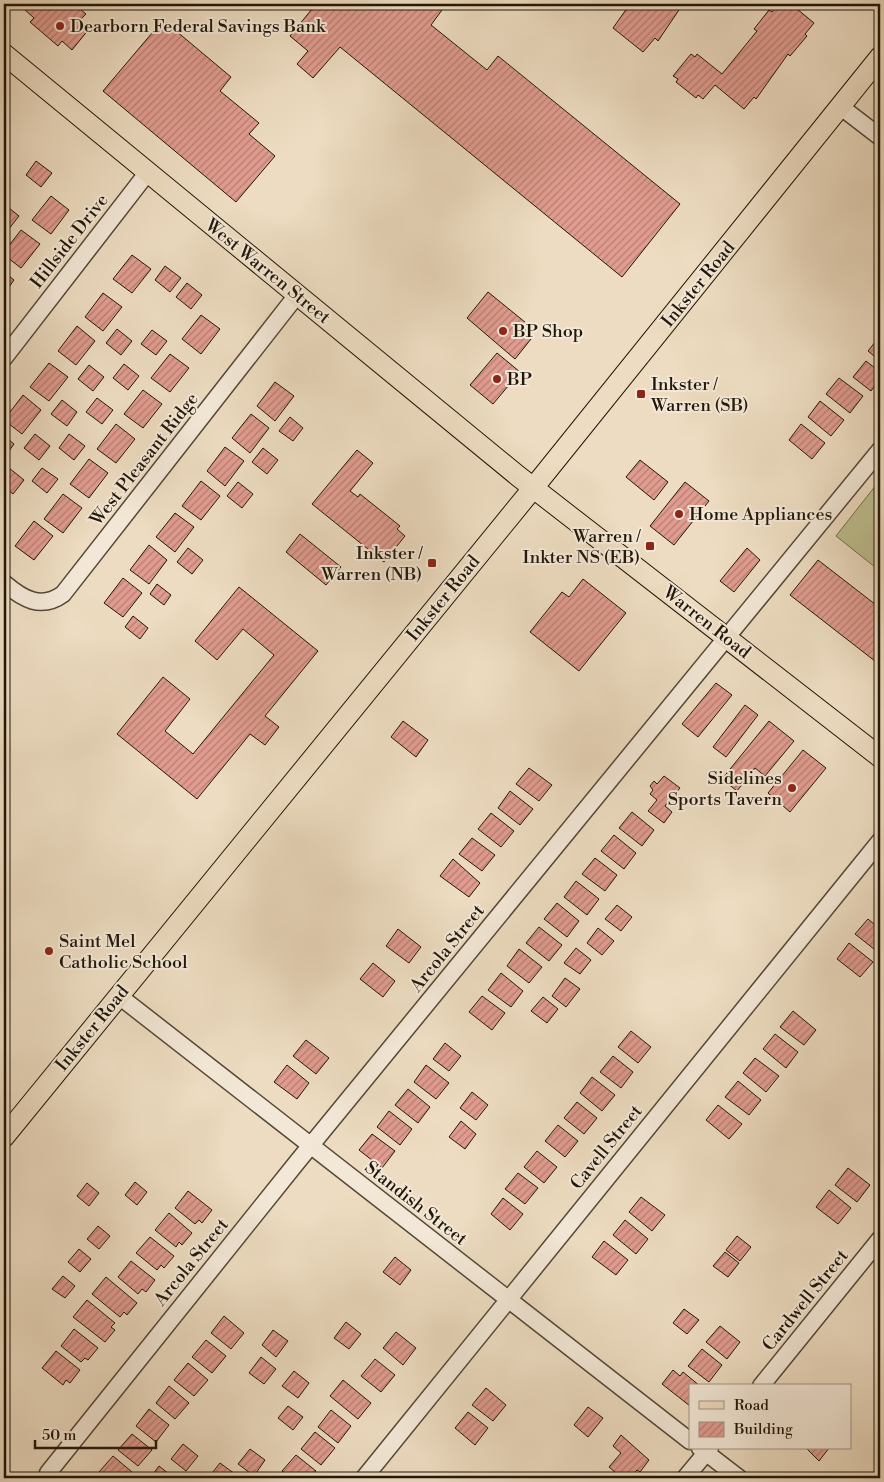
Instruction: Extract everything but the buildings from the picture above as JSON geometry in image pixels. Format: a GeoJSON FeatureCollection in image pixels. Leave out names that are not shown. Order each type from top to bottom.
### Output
{"type":"FeatureCollection","features":[{"type":"Feature","properties":{"kind":"main road","name":"West Warren Street"},"geometry":{"type":"LineString","coordinates":[[4,54],[534,487]]}},
{"type":"Feature","properties":{"kind":"main road","name":"Inkster Road"},"geometry":{"type":"LineString","coordinates":[[4,1137],[534,487],[880,57]]}},
{"type":"Feature","properties":{"kind":"main road","name":"Warren Road"},"geometry":{"type":"LineString","coordinates":[[534,487],[880,757]]}},
{"type":"Feature","properties":{"kind":"street"},"geometry":{"type":"LineString","coordinates":[[840,107],[880,137]]}},
{"type":"Feature","properties":{"kind":"street","name":"Hillside Drive"},"geometry":{"type":"LineString","coordinates":[[4,358],[148,172]]}},
{"type":"Feature","properties":{"kind":"street","name":"West Pleasant Ridge"},"geometry":{"type":"LineString","coordinates":[[4,583],[20,596],[39,603],[57,598],[63,594],[297,295]]}},
{"type":"Feature","properties":{"kind":"street","name":"Arcola Street"},"geometry":{"type":"LineString","coordinates":[[48,1473],[310,1146],[728,638],[880,450]]}},
{"type":"Feature","properties":{"kind":"street","name":"Cavell Street"},"geometry":{"type":"LineString","coordinates":[[364,1478],[880,841]]}},
{"type":"Feature","properties":{"kind":"street","name":"Standish Street"},"geometry":{"type":"LineString","coordinates":[[119,996],[689,1440]]}},
{"type":"Feature","properties":{"kind":"street","name":"Cardwell Street"},"geometry":{"type":"LineString","coordinates":[[763,1384],[880,1239]]}},
{"type":"Feature","properties":{"kind":"street"},"geometry":{"type":"LineString","coordinates":[[685,1478],[705,1450],[739,1478]]}},
{"type":"Feature","properties":{"kind":"green space"},"geometry":{"type":"Polygon","coordinates":[[[880,480],[880,571],[836,536],[880,480]]]}},
{"type":"Feature","properties":{"kind":"place","name":"Dearborn Federal Savings Bank"},"geometry":{"type":"Point","coordinates":[60,26]}},
{"type":"Feature","properties":{"kind":"place","name":"BP Shop"},"geometry":{"type":"Point","coordinates":[503,331]}},
{"type":"Feature","properties":{"kind":"place","name":"BP"},"geometry":{"type":"Point","coordinates":[497,379]}},
{"type":"Feature","properties":{"kind":"place","name":"Inkster / Warren (SB)"},"geometry":{"type":"Point","coordinates":[641,394]}},
{"type":"Feature","properties":{"kind":"place","name":"Home Appliances"},"geometry":{"type":"Point","coordinates":[679,514]}},
{"type":"Feature","properties":{"kind":"place","name":"Warren / Inkter NS (EB)"},"geometry":{"type":"Point","coordinates":[650,546]}},
{"type":"Feature","properties":{"kind":"place","name":"Inkster / Warren (NB)"},"geometry":{"type":"Point","coordinates":[432,563]}},
{"type":"Feature","properties":{"kind":"place","name":"Sidelines Sports Tavern"},"geometry":{"type":"Point","coordinates":[792,788]}},
{"type":"Feature","properties":{"kind":"place","name":"Saint Mel Catholic School"},"geometry":{"type":"Point","coordinates":[49,951]}}]}
